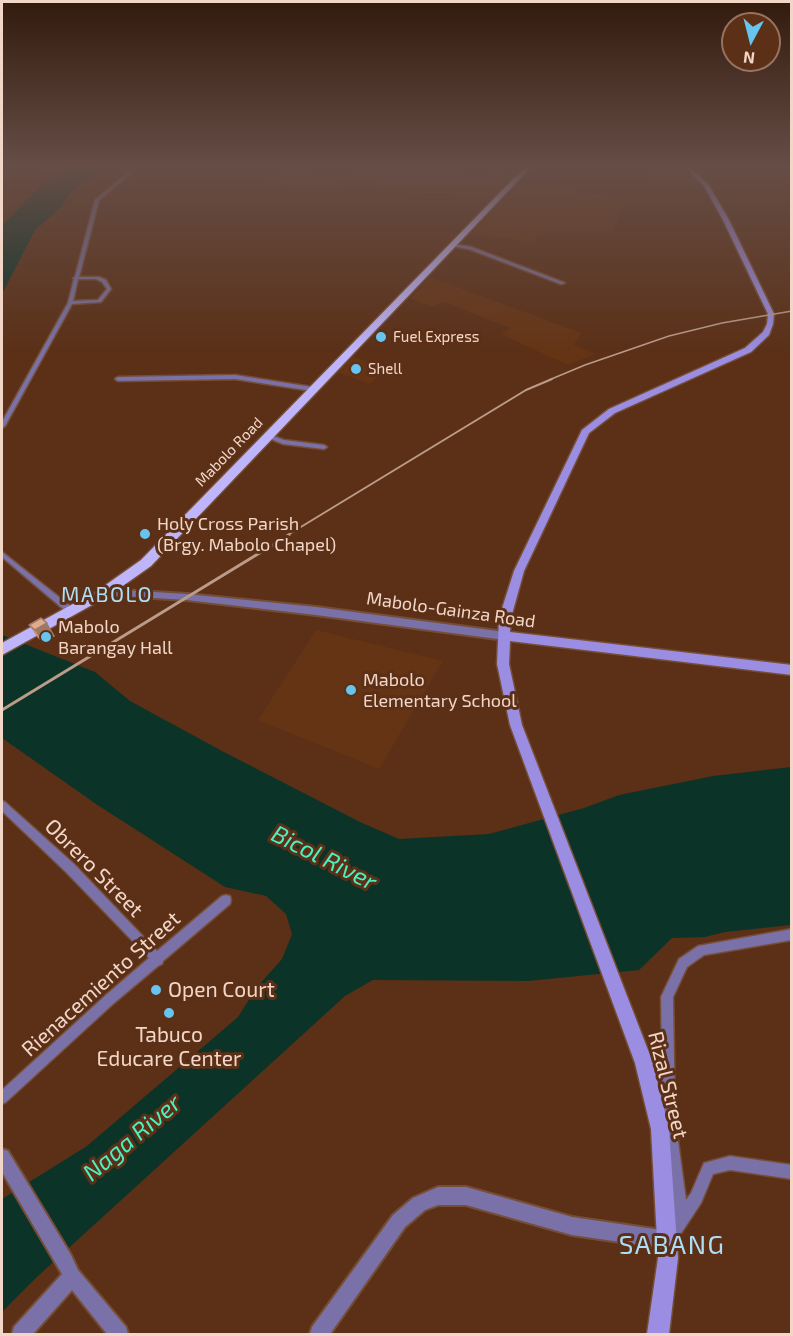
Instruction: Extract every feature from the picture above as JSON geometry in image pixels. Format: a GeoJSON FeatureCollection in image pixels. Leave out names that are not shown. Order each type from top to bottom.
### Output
{"type":"FeatureCollection","features":[{"type":"Feature","properties":{"kind":"highway","name":"Mabolo Road"},"geometry":{"type":"LineString","coordinates":[[2,650],[105,592],[146,563],[469,228]]}},
{"type":"Feature","properties":{"kind":"main road","name":"Rizal Street"},"geometry":{"type":"LineString","coordinates":[[658,1335],[668,1249],[660,1129],[644,1063],[516,725],[502,664],[507,606],[519,571],[585,432],[612,411],[748,350],[766,333],[771,314],[730,228]]}},
{"type":"Feature","properties":{"kind":"main road","name":"Mabolo-Gainza Road"},"geometry":{"type":"LineString","coordinates":[[505,636],[792,670]]}},
{"type":"Feature","properties":{"kind":"street"},"geometry":{"type":"LineString","coordinates":[[2,426],[70,303],[89,228]]}},
{"type":"Feature","properties":{"kind":"street"},"geometry":{"type":"LineString","coordinates":[[454,244],[563,283]]}},
{"type":"Feature","properties":{"kind":"street"},"geometry":{"type":"LineString","coordinates":[[70,303],[99,301],[109,289],[104,281],[97,278],[75,278]]}},
{"type":"Feature","properties":{"kind":"street"},"geometry":{"type":"LineString","coordinates":[[118,379],[236,376],[312,389]]}},
{"type":"Feature","properties":{"kind":"street"},"geometry":{"type":"LineString","coordinates":[[268,436],[283,442],[324,447]]}},
{"type":"Feature","properties":{"kind":"street"},"geometry":{"type":"LineString","coordinates":[[2,554],[71,611]]}},
{"type":"Feature","properties":{"kind":"street","name":"Mabolo-Gainza Road"},"geometry":{"type":"LineString","coordinates":[[105,592],[187,597],[304,609],[505,636]]}},
{"type":"Feature","properties":{"kind":"street","name":"Obrero Street"},"geometry":{"type":"LineString","coordinates":[[2,805],[70,868],[158,960]]}},
{"type":"Feature","properties":{"kind":"street","name":"Rienacemiento Street"},"geometry":{"type":"LineString","coordinates":[[2,1098],[51,1056],[110,999],[226,900]]}},
{"type":"Feature","properties":{"kind":"street"},"geometry":{"type":"LineString","coordinates":[[682,1219],[669,1119],[667,997],[683,963],[702,950],[792,934]]}},
{"type":"Feature","properties":{"kind":"street"},"geometry":{"type":"LineString","coordinates":[[2,1157],[69,1269],[119,1335]]}},
{"type":"Feature","properties":{"kind":"street"},"geometry":{"type":"LineString","coordinates":[[319,1335],[399,1221],[419,1204],[438,1196],[466,1196],[572,1226],[668,1249],[682,1219],[696,1198],[709,1168],[730,1163],[792,1172]]}},
{"type":"Feature","properties":{"kind":"street"},"geometry":{"type":"LineString","coordinates":[[21,1335],[69,1269]]}},
{"type":"Feature","properties":{"kind":"shaded area"},"geometry":{"type":"Polygon","coordinates":[[[476,228],[614,228],[613,231],[547,232],[539,235],[532,242],[472,233],[476,228]]]}},
{"type":"Feature","properties":{"kind":"shaded area"},"geometry":{"type":"Polygon","coordinates":[[[430,277],[581,333],[574,345],[595,354],[568,365],[501,334],[510,328],[444,302],[432,307],[410,298],[430,277]]]}},
{"type":"Feature","properties":{"kind":"shaded area"},"geometry":{"type":"Polygon","coordinates":[[[354,357],[387,369],[370,384],[334,371],[354,357]]]}},
{"type":"Feature","properties":{"kind":"shaded area","name":"Mabolo Elementary School"},"geometry":{"type":"Polygon","coordinates":[[[316,630],[443,661],[379,769],[258,720],[316,630]]]}},
{"type":"Feature","properties":{"kind":"water"},"geometry":{"type":"Polygon","coordinates":[[[2,228],[37,228],[35,230],[2,294],[2,228]]]}},
{"type":"Feature","properties":{"kind":"water"},"geometry":{"type":"Polygon","coordinates":[[[2,635],[95,672],[130,701],[360,822],[399,839],[489,834],[584,808],[619,795],[713,776],[791,767],[791,925],[725,932],[705,937],[672,938],[639,970],[528,981],[373,980],[345,996],[38,1276],[2,1312],[2,1199],[87,1146],[238,1017],[257,987],[282,959],[292,934],[286,914],[266,896],[225,887],[96,804],[2,738],[2,635]]]}},
{"type":"Feature","properties":{"kind":"building"},"geometry":{"type":"Polygon","coordinates":[[[41,618],[47,623],[35,630],[29,625],[41,618]]]}},
{"type":"Feature","properties":{"kind":"railway"},"geometry":{"type":"LineString","coordinates":[[549,380],[669,336],[722,323],[792,311]]}},
{"type":"Feature","properties":{"kind":"railway"},"geometry":{"type":"LineString","coordinates":[[286,536],[526,390],[552,379]]}},
{"type":"Feature","properties":{"kind":"railway"},"geometry":{"type":"LineString","coordinates":[[2,710],[289,535]]}},
{"type":"Feature","properties":{"kind":"place","name":"Fuel Express"},"geometry":{"type":"Point","coordinates":[381,337]}},
{"type":"Feature","properties":{"kind":"place","name":"Shell"},"geometry":{"type":"Point","coordinates":[356,369]}},
{"type":"Feature","properties":{"kind":"place","name":"Holy Cross Parish (Brgy. Mabolo Chapel)"},"geometry":{"type":"Point","coordinates":[145,534]}},
{"type":"Feature","properties":{"kind":"place","name":"Mabolo Barangay Hall"},"geometry":{"type":"Point","coordinates":[46,637]}},
{"type":"Feature","properties":{"kind":"place","name":"Mabolo Elementary School"},"geometry":{"type":"Point","coordinates":[351,690]}},
{"type":"Feature","properties":{"kind":"place","name":"Open Court"},"geometry":{"type":"Point","coordinates":[156,990]}},
{"type":"Feature","properties":{"kind":"place","name":"Tabuco Educare Center"},"geometry":{"type":"Point","coordinates":[169,1013]}},
{"type":"Feature","properties":{"kind":"district","name":"MABOLO"},"geometry":{"type":"Point","coordinates":[107,595]}},
{"type":"Feature","properties":{"kind":"district","name":"SABANG"},"geometry":{"type":"Point","coordinates":[672,1245]}},
{"type":"Feature","properties":{"kind":"water label","name":"Bicol River"},"geometry":{"type":"Point","coordinates":[324,858]}},
{"type":"Feature","properties":{"kind":"water label","name":"Naga River"},"geometry":{"type":"Point","coordinates":[132,1138]}}]}
